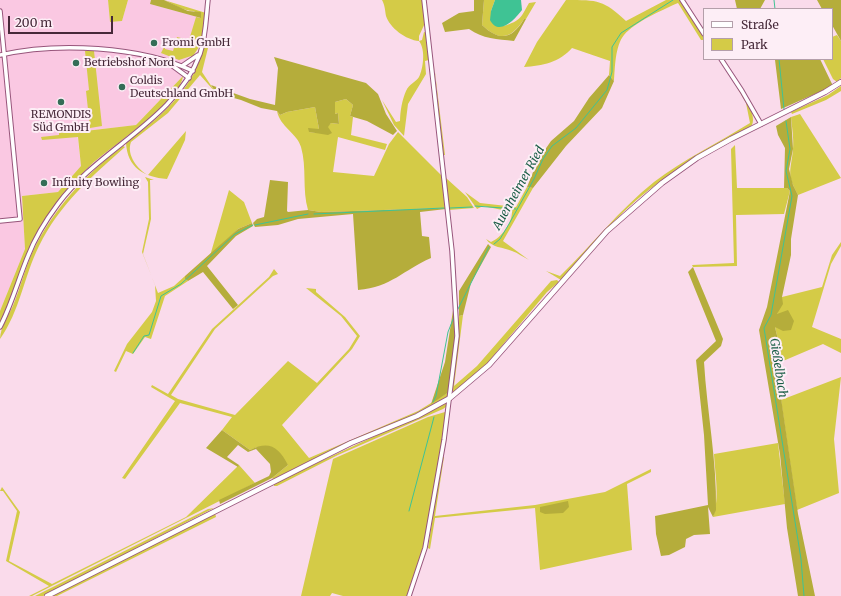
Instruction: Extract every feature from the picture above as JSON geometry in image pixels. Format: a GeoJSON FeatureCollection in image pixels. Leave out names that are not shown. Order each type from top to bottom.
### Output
{"type":"FeatureCollection","features":[{"type":"Feature","properties":{"kind":"main road"},"geometry":{"type":"LineString","coordinates":[[47,596],[307,465],[352,443],[416,416],[450,398],[489,365],[607,231],[629,210],[662,183],[697,158],[835,87],[841,82]]}},
{"type":"Feature","properties":{"kind":"street"},"geometry":{"type":"LineString","coordinates":[[0,327],[12,301],[33,245],[58,204],[87,173],[154,118],[189,78],[200,53],[205,36],[208,0]]}},
{"type":"Feature","properties":{"kind":"street"},"geometry":{"type":"LineString","coordinates":[[409,596],[426,548],[450,398],[457,336],[456,307],[442,157],[424,0]]}},
{"type":"Feature","properties":{"kind":"street"},"geometry":{"type":"LineString","coordinates":[[682,0],[703,32]]}},
{"type":"Feature","properties":{"kind":"street"},"geometry":{"type":"LineString","coordinates":[[0,11],[2,54],[20,219],[0,221]]}},
{"type":"Feature","properties":{"kind":"street"},"geometry":{"type":"LineString","coordinates":[[2,54],[52,49],[91,48],[139,54],[182,66],[193,71]]}},
{"type":"Feature","properties":{"kind":"street"},"geometry":{"type":"LineString","coordinates":[[182,66],[194,59],[200,53]]}},
{"type":"Feature","properties":{"kind":"street"},"geometry":{"type":"LineString","coordinates":[[721,60],[742,90],[761,124]]}},
{"type":"Feature","properties":{"kind":"street"},"geometry":{"type":"LineString","coordinates":[[170,63],[189,78]]}},
{"type":"Feature","properties":{"kind":"shaded area"},"geometry":{"type":"Polygon","coordinates":[[[0,0],[108,0],[110,22],[122,21],[128,0],[151,0],[150,4],[201,18],[196,41],[183,76],[136,125],[77,132],[81,166],[58,192],[22,196],[25,249],[0,311],[0,0]]]}},
{"type":"Feature","properties":{"kind":"shaded area"},"geometry":{"type":"Polygon","coordinates":[[[151,0],[164,0],[188,11],[201,12],[201,18],[150,4],[151,0]]]}},
{"type":"Feature","properties":{"kind":"shaded area"},"geometry":{"type":"Polygon","coordinates":[[[474,0],[484,0],[482,25],[494,34],[505,36],[510,34],[515,31],[524,19],[526,19],[514,41],[485,37],[469,29],[445,32],[442,23],[459,13],[474,11],[474,0]]]}},
{"type":"Feature","properties":{"kind":"shaded area"},"geometry":{"type":"Polygon","coordinates":[[[495,0],[521,0],[522,10],[507,25],[498,27],[490,20],[491,11],[495,0]]]}},
{"type":"Feature","properties":{"kind":"shaded area"},"geometry":{"type":"Polygon","coordinates":[[[735,0],[765,0],[761,8],[737,8],[735,0]]]}},
{"type":"Feature","properties":{"kind":"shaded area"},"geometry":{"type":"Polygon","coordinates":[[[817,0],[841,0],[841,41],[833,27],[833,8],[821,8],[817,0]]]}},
{"type":"Feature","properties":{"kind":"shaded area"},"geometry":{"type":"Polygon","coordinates":[[[274,57],[366,83],[378,94],[386,114],[397,131],[393,135],[367,121],[350,116],[353,105],[346,99],[335,102],[335,114],[338,113],[339,124],[331,123],[328,127],[332,133],[328,135],[309,132],[308,128],[319,129],[315,107],[287,112],[280,115],[277,111],[261,108],[241,100],[216,93],[211,85],[250,99],[275,105],[278,68],[274,57]]]}},
{"type":"Feature","properties":{"kind":"shaded area"},"geometry":{"type":"Polygon","coordinates":[[[775,60],[820,60],[833,86],[781,109],[775,60]]]}},
{"type":"Feature","properties":{"kind":"shaded area"},"geometry":{"type":"Polygon","coordinates":[[[609,75],[614,81],[602,108],[566,146],[533,188],[527,187],[538,160],[551,141],[574,121],[589,98],[609,75]]]}},
{"type":"Feature","properties":{"kind":"shaded area"},"geometry":{"type":"Polygon","coordinates":[[[791,117],[793,149],[789,169],[793,185],[798,195],[791,239],[791,255],[782,297],[783,304],[777,314],[788,310],[794,321],[791,330],[783,331],[775,327],[781,352],[775,357],[798,514],[815,596],[798,596],[787,528],[780,454],[759,330],[767,307],[790,191],[787,188],[784,188],[785,148],[778,135],[776,126],[791,117]]]}},
{"type":"Feature","properties":{"kind":"shaded area"},"geometry":{"type":"Polygon","coordinates":[[[270,180],[288,182],[288,212],[308,210],[321,212],[445,208],[446,209],[420,212],[422,236],[429,237],[431,258],[389,282],[358,290],[353,214],[298,219],[278,225],[255,227],[253,223],[257,219],[264,217],[270,180]]]}},
{"type":"Feature","properties":{"kind":"shaded area"},"geometry":{"type":"Polygon","coordinates":[[[252,223],[253,226],[236,236],[207,266],[238,305],[233,309],[203,272],[188,281],[185,279],[185,276],[238,229],[252,223]]]}},
{"type":"Feature","properties":{"kind":"shaded area"},"geometry":{"type":"Polygon","coordinates":[[[488,244],[491,247],[471,283],[463,315],[459,316],[459,291],[488,244]]]}},
{"type":"Feature","properties":{"kind":"shaded area"},"geometry":{"type":"Polygon","coordinates":[[[693,267],[723,339],[721,346],[704,362],[715,473],[716,510],[713,517],[708,507],[710,534],[694,535],[686,539],[685,547],[669,555],[661,556],[656,534],[655,516],[708,505],[704,435],[696,360],[716,341],[688,272],[693,267]]]}},
{"type":"Feature","properties":{"kind":"shaded area"},"geometry":{"type":"Polygon","coordinates":[[[454,304],[455,344],[449,392],[431,404],[445,362],[454,304]]]}},
{"type":"Feature","properties":{"kind":"shaded area"},"geometry":{"type":"Polygon","coordinates":[[[222,430],[250,450],[263,446],[273,447],[281,454],[288,465],[272,478],[220,504],[219,500],[269,476],[271,472],[270,464],[256,449],[248,452],[238,445],[227,457],[239,465],[238,467],[206,448],[222,430]]]}},
{"type":"Feature","properties":{"kind":"shaded area"},"geometry":{"type":"Polygon","coordinates":[[[568,501],[569,507],[563,513],[545,514],[540,512],[540,507],[568,501]]]}},
{"type":"Feature","properties":{"kind":"green space"},"geometry":{"type":"Polygon","coordinates":[[[108,0],[128,0],[122,21],[110,22],[108,0]]]}},
{"type":"Feature","properties":{"kind":"green space"},"geometry":{"type":"Polygon","coordinates":[[[164,0],[206,13],[201,44],[189,62],[191,56],[179,60],[161,53],[165,45],[165,49],[173,51],[177,37],[189,40],[196,17],[201,18],[194,11],[182,9],[164,0]]]}},
{"type":"Feature","properties":{"kind":"green space"},"geometry":{"type":"Polygon","coordinates":[[[382,0],[423,0],[425,23],[419,36],[419,41],[404,36],[391,25],[386,16],[382,0]]]}},
{"type":"Feature","properties":{"kind":"green space"},"geometry":{"type":"Polygon","coordinates":[[[484,0],[495,0],[491,11],[504,26],[520,18],[529,3],[536,2],[526,19],[524,19],[514,31],[505,36],[500,36],[494,34],[482,25],[484,0]]]}},
{"type":"Feature","properties":{"kind":"green space"},"geometry":{"type":"Polygon","coordinates":[[[566,0],[586,0],[606,5],[626,21],[666,0],[680,0],[703,35],[703,40],[701,40],[678,3],[657,13],[642,21],[624,35],[617,51],[614,81],[609,75],[610,61],[572,48],[556,60],[537,66],[524,67],[537,42],[566,0]]]}},
{"type":"Feature","properties":{"kind":"green space"},"geometry":{"type":"Polygon","coordinates":[[[424,32],[427,33],[429,60],[425,61],[426,74],[408,104],[404,136],[394,125],[382,100],[396,122],[400,121],[403,98],[409,87],[419,77],[422,69],[423,49],[419,41],[422,40],[424,32]]]}},
{"type":"Feature","properties":{"kind":"green space"},"geometry":{"type":"Polygon","coordinates":[[[837,35],[841,41],[841,78],[837,82],[833,79],[824,60],[833,60],[833,37],[837,35]]]}},
{"type":"Feature","properties":{"kind":"green space"},"geometry":{"type":"Polygon","coordinates":[[[208,39],[208,48],[202,72],[216,93],[200,75],[168,113],[131,142],[130,152],[134,162],[140,170],[147,174],[138,170],[133,165],[127,151],[126,142],[145,128],[172,104],[193,75],[208,39]]]}},
{"type":"Feature","properties":{"kind":"green space"},"geometry":{"type":"Polygon","coordinates":[[[85,51],[94,51],[102,126],[90,128],[86,91],[89,90],[85,51]]]}},
{"type":"Feature","properties":{"kind":"green space"},"geometry":{"type":"Polygon","coordinates":[[[434,64],[445,155],[443,155],[434,64]]]}},
{"type":"Feature","properties":{"kind":"green space"},"geometry":{"type":"Polygon","coordinates":[[[183,76],[179,86],[171,97],[144,123],[92,164],[72,184],[54,206],[38,234],[0,323],[0,311],[25,249],[22,196],[58,192],[81,166],[78,137],[42,140],[41,137],[59,135],[59,132],[77,130],[77,132],[136,125],[183,76]]]}},
{"type":"Feature","properties":{"kind":"green space"},"geometry":{"type":"Polygon","coordinates":[[[731,77],[750,107],[753,120],[752,125],[742,133],[651,188],[610,225],[561,280],[546,271],[560,276],[629,204],[654,182],[689,158],[750,123],[746,103],[731,77]]]}},
{"type":"Feature","properties":{"kind":"green space"},"geometry":{"type":"Polygon","coordinates":[[[841,86],[841,91],[826,100],[792,114],[791,112],[828,95],[841,86]]]}},
{"type":"Feature","properties":{"kind":"green space"},"geometry":{"type":"Polygon","coordinates":[[[346,99],[353,105],[350,116],[353,117],[351,135],[387,144],[385,150],[338,137],[333,172],[374,176],[389,144],[398,132],[442,176],[445,208],[321,212],[308,210],[305,195],[304,162],[301,147],[296,138],[281,121],[277,111],[280,115],[287,112],[315,107],[319,129],[309,132],[319,133],[331,123],[339,124],[338,113],[335,114],[335,102],[346,99]]]}},
{"type":"Feature","properties":{"kind":"green space"},"geometry":{"type":"Polygon","coordinates":[[[800,114],[841,178],[798,195],[794,188],[790,172],[793,145],[791,117],[800,114]]]}},
{"type":"Feature","properties":{"kind":"green space"},"geometry":{"type":"Polygon","coordinates":[[[186,131],[185,140],[167,179],[148,175],[186,131]]]}},
{"type":"Feature","properties":{"kind":"green space"},"geometry":{"type":"Polygon","coordinates":[[[735,145],[737,188],[787,188],[790,191],[784,214],[736,215],[737,266],[693,267],[692,265],[734,263],[731,149],[735,145]]]}},
{"type":"Feature","properties":{"kind":"green space"},"geometry":{"type":"Polygon","coordinates":[[[123,146],[125,147],[100,169],[66,204],[47,231],[29,269],[12,317],[0,339],[3,325],[14,303],[30,257],[41,235],[61,207],[83,181],[123,146]]]}},
{"type":"Feature","properties":{"kind":"green space"},"geometry":{"type":"Polygon","coordinates":[[[145,177],[154,180],[150,180],[151,219],[143,254],[152,277],[142,252],[149,219],[148,182],[145,177]]]}},
{"type":"Feature","properties":{"kind":"green space"},"geometry":{"type":"Polygon","coordinates":[[[446,178],[467,197],[474,208],[449,210],[446,178]]]}},
{"type":"Feature","properties":{"kind":"green space"},"geometry":{"type":"Polygon","coordinates":[[[527,187],[533,188],[503,241],[529,260],[509,250],[494,246],[486,239],[491,242],[502,234],[510,221],[512,212],[483,206],[477,209],[465,192],[480,203],[516,207],[527,187]]]}},
{"type":"Feature","properties":{"kind":"green space"},"geometry":{"type":"Polygon","coordinates":[[[229,190],[244,202],[252,223],[238,229],[210,256],[229,190]]]}},
{"type":"Feature","properties":{"kind":"green space"},"geometry":{"type":"Polygon","coordinates":[[[841,242],[841,246],[831,264],[812,327],[841,339],[841,353],[823,344],[776,364],[775,357],[781,352],[775,327],[782,297],[822,287],[832,255],[841,242]]]}},
{"type":"Feature","properties":{"kind":"green space"},"geometry":{"type":"Polygon","coordinates":[[[274,269],[278,274],[273,276],[215,329],[171,395],[178,399],[235,415],[288,361],[317,383],[349,349],[357,336],[341,316],[306,288],[316,289],[316,292],[345,317],[360,336],[352,349],[282,425],[309,458],[418,411],[449,392],[449,396],[411,416],[273,479],[272,478],[288,465],[257,447],[250,450],[222,430],[232,417],[180,403],[125,479],[122,478],[175,401],[151,387],[152,385],[168,394],[212,329],[269,277],[274,269]]]}},
{"type":"Feature","properties":{"kind":"green space"},"geometry":{"type":"Polygon","coordinates":[[[185,276],[185,279],[188,281],[165,296],[151,339],[145,337],[133,354],[126,351],[116,372],[114,371],[127,344],[152,312],[156,301],[155,285],[158,293],[174,286],[185,276]]]}},
{"type":"Feature","properties":{"kind":"green space"},"geometry":{"type":"Polygon","coordinates":[[[557,280],[559,282],[547,292],[485,366],[454,392],[452,391],[459,316],[463,315],[454,386],[477,366],[551,281],[557,280]]]}},
{"type":"Feature","properties":{"kind":"green space"},"geometry":{"type":"Polygon","coordinates":[[[841,377],[834,439],[839,493],[797,510],[781,400],[841,377]]]}},
{"type":"Feature","properties":{"kind":"green space"},"geometry":{"type":"Polygon","coordinates":[[[446,403],[447,406],[443,409],[338,455],[277,486],[274,486],[274,483],[446,403]]]}},
{"type":"Feature","properties":{"kind":"green space"},"geometry":{"type":"Polygon","coordinates":[[[445,412],[446,416],[426,539],[407,596],[343,596],[332,593],[330,596],[301,596],[333,459],[428,417],[445,412]]]}},
{"type":"Feature","properties":{"kind":"green space"},"geometry":{"type":"Polygon","coordinates":[[[778,443],[785,504],[713,517],[717,494],[714,454],[778,443]]]}},
{"type":"Feature","properties":{"kind":"green space"},"geometry":{"type":"Polygon","coordinates":[[[442,457],[444,457],[435,516],[535,505],[605,492],[651,469],[651,472],[627,484],[632,550],[540,570],[535,508],[435,518],[430,549],[428,548],[442,457]]]}},
{"type":"Feature","properties":{"kind":"green space"},"geometry":{"type":"Polygon","coordinates":[[[239,465],[255,483],[32,596],[29,596],[49,586],[6,561],[17,511],[3,491],[0,491],[2,487],[20,512],[9,561],[52,584],[186,517],[239,465]]]}},
{"type":"Feature","properties":{"kind":"green space"},"geometry":{"type":"Polygon","coordinates":[[[214,508],[43,596],[35,596],[208,509],[214,508]]]}},
{"type":"Feature","properties":{"kind":"green space"},"geometry":{"type":"Polygon","coordinates":[[[215,513],[216,517],[57,596],[51,596],[215,513]]]}},
{"type":"Feature","properties":{"kind":"waterway","name":"Auenheimer Ried"},"geometry":{"type":"LineString","coordinates":[[494,244],[500,239],[509,224],[534,179],[543,159],[552,146],[576,128],[607,90],[612,72],[612,47],[621,33],[673,0]]}},
{"type":"Feature","properties":{"kind":"waterway","name":"Gießelbach"},"geometry":{"type":"LineString","coordinates":[[774,0],[775,8]]}},
{"type":"Feature","properties":{"kind":"waterway","name":"Gießelbach"},"geometry":{"type":"LineString","coordinates":[[779,60],[784,109]]}},
{"type":"Feature","properties":{"kind":"waterway","name":"Gießelbach"},"geometry":{"type":"LineString","coordinates":[[786,121],[790,149],[786,171],[792,196],[771,315],[764,328],[801,559],[804,596]]}},
{"type":"Feature","properties":{"kind":"waterway"},"geometry":{"type":"LineString","coordinates":[[475,206],[516,209]]}},
{"type":"Feature","properties":{"kind":"waterway"},"geometry":{"type":"LineString","coordinates":[[450,208],[472,207]]}},
{"type":"Feature","properties":{"kind":"waterway"},"geometry":{"type":"LineString","coordinates":[[314,214],[444,208]]}},
{"type":"Feature","properties":{"kind":"waterway"},"geometry":{"type":"LineString","coordinates":[[255,225],[308,214]]}},
{"type":"Feature","properties":{"kind":"waterway"},"geometry":{"type":"LineString","coordinates":[[133,353],[144,336],[149,335],[161,296],[181,284],[235,234],[253,225]]}},
{"type":"Feature","properties":{"kind":"waterway","name":"Auenheimer Ried"},"geometry":{"type":"LineString","coordinates":[[457,311],[489,247]]}},
{"type":"Feature","properties":{"kind":"waterway","name":"Auenheimer Ried"},"geometry":{"type":"LineString","coordinates":[[433,402],[436,396],[448,332],[454,317]]}},
{"type":"Feature","properties":{"kind":"waterway","name":"Auenheimer Ried"},"geometry":{"type":"LineString","coordinates":[[409,511],[434,417]]}},
{"type":"Feature","properties":{"kind":"place","name":"Fromi GmbH"},"geometry":{"type":"Point","coordinates":[154,43]}},
{"type":"Feature","properties":{"kind":"place","name":"Betriebshof Nord"},"geometry":{"type":"Point","coordinates":[76,63]}},
{"type":"Feature","properties":{"kind":"place","name":"Coldis Deutschland GmbH"},"geometry":{"type":"Point","coordinates":[122,87]}},
{"type":"Feature","properties":{"kind":"place","name":"REMONDIS Süd GmbH"},"geometry":{"type":"Point","coordinates":[61,102]}},
{"type":"Feature","properties":{"kind":"place","name":"Infinity Bowling"},"geometry":{"type":"Point","coordinates":[44,183]}}]}
